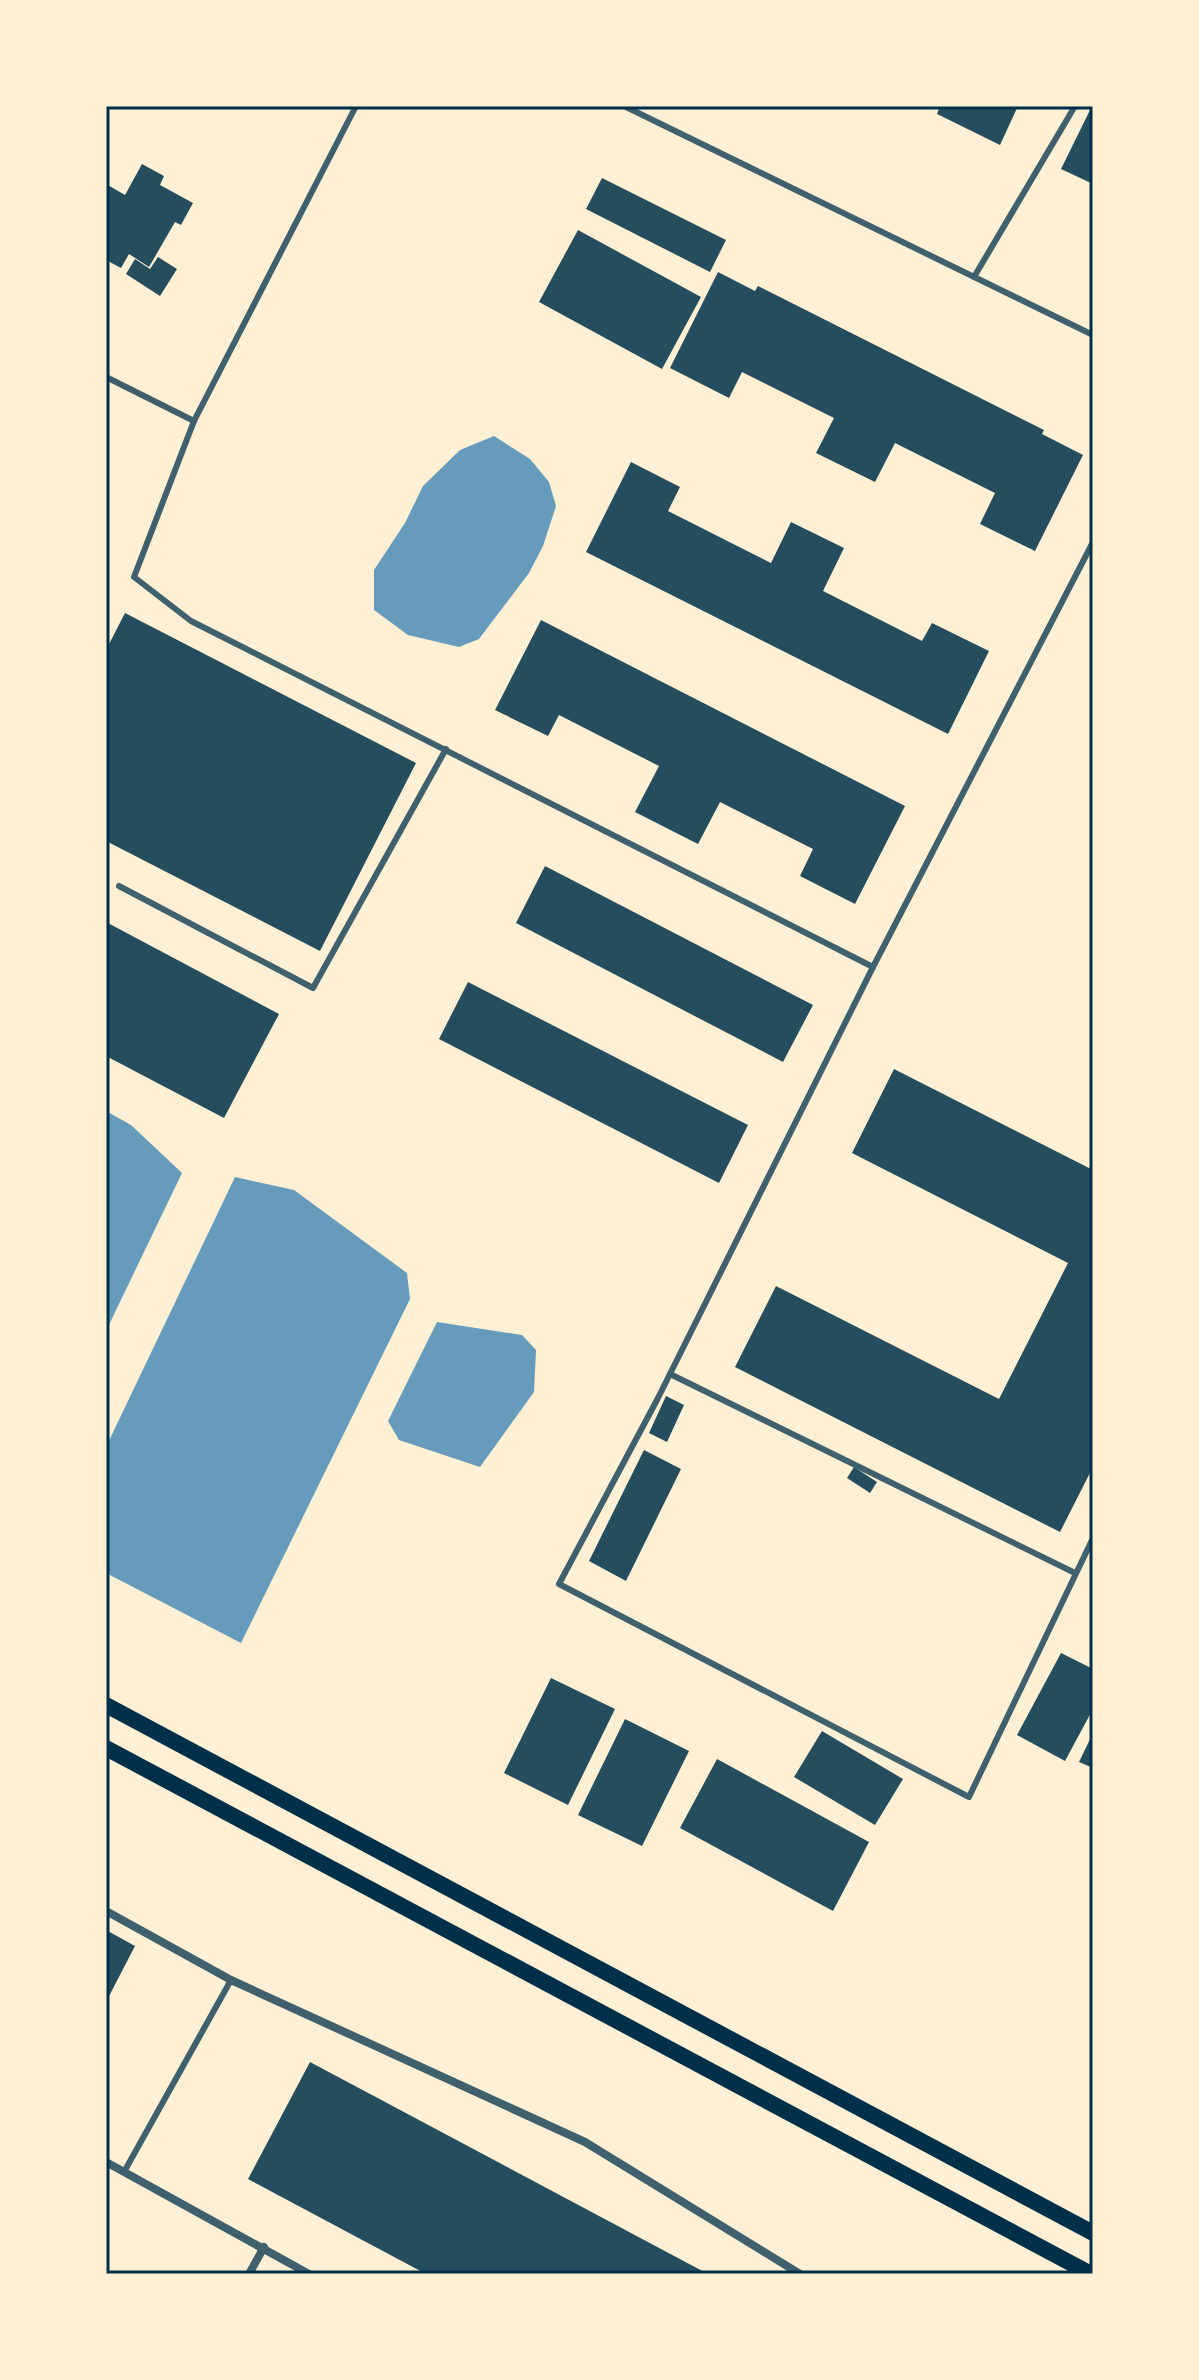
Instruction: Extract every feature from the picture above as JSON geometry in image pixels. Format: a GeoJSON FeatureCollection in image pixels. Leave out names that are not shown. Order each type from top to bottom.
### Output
{"type":"FeatureCollection","features":[{"type":"Feature","properties":{"kind":"main road"},"geometry":{"type":"LineString","coordinates":[[106,1705],[1093,2233]]}},
{"type":"Feature","properties":{"kind":"main road"},"geometry":{"type":"LineString","coordinates":[[106,1748],[1091,2274]]}},
{"type":"Feature","properties":{"kind":"street"},"geometry":{"type":"LineString","coordinates":[[106,1911],[231,1980],[585,2142],[800,2274]]}},
{"type":"Feature","properties":{"kind":"street"},"geometry":{"type":"LineString","coordinates":[[106,2162],[309,2274]]}},
{"type":"Feature","properties":{"kind":"street"},"geometry":{"type":"LineString","coordinates":[[249,2274],[264,2247]]}},
{"type":"Feature","properties":{"kind":"lane"},"geometry":{"type":"LineString","coordinates":[[356,106],[194,421],[134,577],[191,621],[873,967]]}},
{"type":"Feature","properties":{"kind":"lane"},"geometry":{"type":"LineString","coordinates":[[624,106],[1093,335]]}},
{"type":"Feature","properties":{"kind":"lane"},"geometry":{"type":"LineString","coordinates":[[974,277],[1075,106]]}},
{"type":"Feature","properties":{"kind":"lane"},"geometry":{"type":"LineString","coordinates":[[106,377],[194,421]]}},
{"type":"Feature","properties":{"kind":"lane"},"geometry":{"type":"LineString","coordinates":[[1093,542],[873,967],[670,1374],[559,1584],[969,1797],[1093,1538]]}},
{"type":"Feature","properties":{"kind":"lane"},"geometry":{"type":"LineString","coordinates":[[119,886],[313,988],[446,749]]}},
{"type":"Feature","properties":{"kind":"lane"},"geometry":{"type":"LineString","coordinates":[[670,1374],[1075,1573]]}},
{"type":"Feature","properties":{"kind":"lane"},"geometry":{"type":"LineString","coordinates":[[124,2172],[231,1980]]}},
{"type":"Feature","properties":{"kind":"water"},"geometry":{"type":"Polygon","coordinates":[[[494,436],[530,459],[549,482],[556,506],[543,546],[529,573],[479,639],[459,647],[408,635],[374,610],[374,570],[405,523],[423,486],[460,450],[494,436]]]}},
{"type":"Feature","properties":{"kind":"water"},"geometry":{"type":"Polygon","coordinates":[[[106,1111],[131,1125],[182,1173],[106,1331],[106,1111]]]}},
{"type":"Feature","properties":{"kind":"water"},"geometry":{"type":"Polygon","coordinates":[[[235,1177],[294,1190],[407,1273],[410,1299],[241,1643],[106,1573],[106,1447],[235,1177]]]}},
{"type":"Feature","properties":{"kind":"water"},"geometry":{"type":"Polygon","coordinates":[[[437,1322],[522,1335],[536,1350],[534,1392],[480,1467],[399,1440],[388,1421],[437,1322]]]}},
{"type":"Feature","properties":{"kind":"building"},"geometry":{"type":"Polygon","coordinates":[[[940,106],[1018,106],[1000,145],[937,114],[940,106]]]}},
{"type":"Feature","properties":{"kind":"building"},"geometry":{"type":"Polygon","coordinates":[[[1093,106],[1093,184],[1061,169],[1093,106]]]}},
{"type":"Feature","properties":{"kind":"building"},"geometry":{"type":"Polygon","coordinates":[[[142,164],[164,176],[160,185],[193,203],[181,225],[175,222],[149,267],[129,254],[121,268],[106,260],[106,184],[125,195],[142,164]]]}},
{"type":"Feature","properties":{"kind":"building"},"geometry":{"type":"Polygon","coordinates":[[[602,178],[726,240],[710,272],[586,209],[602,178]]]}},
{"type":"Feature","properties":{"kind":"building"},"geometry":{"type":"Polygon","coordinates":[[[578,230],[701,297],[662,369],[539,302],[578,230]]]}},
{"type":"Feature","properties":{"kind":"building"},"geometry":{"type":"Polygon","coordinates":[[[158,257],[177,269],[160,296],[126,274],[135,259],[150,269],[158,257]]]}},
{"type":"Feature","properties":{"kind":"building"},"geometry":{"type":"Polygon","coordinates":[[[718,272],[755,291],[758,286],[1044,430],[1042,434],[1083,455],[1035,551],[980,524],[995,493],[895,443],[875,482],[816,453],[834,418],[742,372],[729,398],[670,368],[718,272]]]}},
{"type":"Feature","properties":{"kind":"building"},"geometry":{"type":"Polygon","coordinates":[[[631,462],[680,487],[668,511],[771,563],[791,522],[844,548],[823,591],[922,641],[932,623],[989,651],[948,734],[586,552],[631,462]]]}},
{"type":"Feature","properties":{"kind":"building"},"geometry":{"type":"Polygon","coordinates":[[[125,613],[416,763],[320,951],[106,841],[106,650],[125,613]]]}},
{"type":"Feature","properties":{"kind":"building"},"geometry":{"type":"Polygon","coordinates":[[[541,620],[905,806],[855,904],[800,876],[813,849],[720,802],[698,844],[635,812],[659,766],[559,715],[548,736],[495,710],[541,620]]]}},
{"type":"Feature","properties":{"kind":"building"},"geometry":{"type":"Polygon","coordinates":[[[545,866],[813,1005],[783,1062],[516,923],[545,866]]]}},
{"type":"Feature","properties":{"kind":"building"},"geometry":{"type":"Polygon","coordinates":[[[106,922],[279,1014],[224,1118],[106,1056],[106,922]]]}},
{"type":"Feature","properties":{"kind":"building"},"geometry":{"type":"Polygon","coordinates":[[[468,982],[748,1125],[719,1183],[439,1039],[468,982]]]}},
{"type":"Feature","properties":{"kind":"building"},"geometry":{"type":"Polygon","coordinates":[[[894,1069],[1093,1170],[1093,1467],[1060,1532],[735,1367],[776,1286],[999,1399],[1068,1263],[852,1153],[894,1069]]]}},
{"type":"Feature","properties":{"kind":"building"},"geometry":{"type":"Polygon","coordinates":[[[666,1396],[684,1405],[667,1442],[649,1433],[666,1396]]]}},
{"type":"Feature","properties":{"kind":"building"},"geometry":{"type":"Polygon","coordinates":[[[644,1450],[681,1469],[626,1581],[589,1561],[644,1450]]]}},
{"type":"Feature","properties":{"kind":"building"},"geometry":{"type":"Polygon","coordinates":[[[854,1467],[877,1482],[870,1493],[847,1478],[854,1467]]]}},
{"type":"Feature","properties":{"kind":"building"},"geometry":{"type":"Polygon","coordinates":[[[1061,1653],[1093,1669],[1093,1709],[1065,1761],[1017,1735],[1061,1653]]]}},
{"type":"Feature","properties":{"kind":"building"},"geometry":{"type":"Polygon","coordinates":[[[551,1678],[615,1709],[568,1805],[504,1773],[551,1678]]]}},
{"type":"Feature","properties":{"kind":"building"},"geometry":{"type":"Polygon","coordinates":[[[625,1719],[689,1751],[642,1846],[578,1815],[625,1719]]]}},
{"type":"Feature","properties":{"kind":"building"},"geometry":{"type":"Polygon","coordinates":[[[822,1731],[903,1779],[875,1825],[794,1777],[822,1731]]]}},
{"type":"Feature","properties":{"kind":"building"},"geometry":{"type":"Polygon","coordinates":[[[1093,1733],[1093,1768],[1079,1762],[1093,1733]]]}},
{"type":"Feature","properties":{"kind":"building"},"geometry":{"type":"Polygon","coordinates":[[[717,1759],[869,1842],[833,1911],[680,1828],[717,1759]]]}},
{"type":"Feature","properties":{"kind":"building"},"geometry":{"type":"Polygon","coordinates":[[[106,1930],[135,1946],[106,2002],[106,1930]]]}},
{"type":"Feature","properties":{"kind":"building"},"geometry":{"type":"Polygon","coordinates":[[[310,2062],[708,2274],[426,2274],[248,2179],[310,2062]]]}}]}
